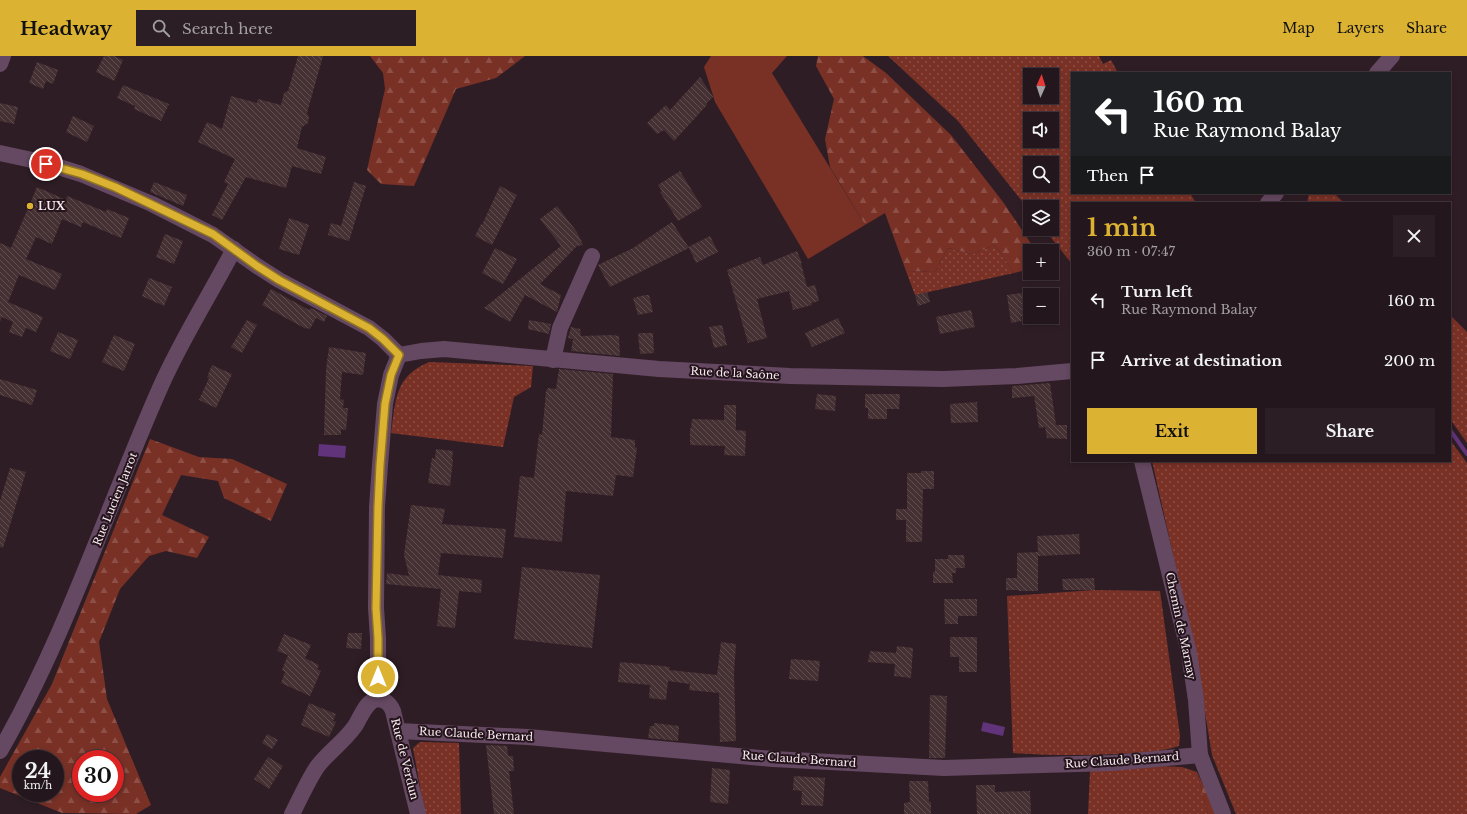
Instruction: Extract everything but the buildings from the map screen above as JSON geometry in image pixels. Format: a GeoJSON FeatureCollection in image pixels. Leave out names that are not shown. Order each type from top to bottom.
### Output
{"type":"FeatureCollection","features":[{"type":"Feature","properties":{"kind":"street"},"geometry":{"type":"LineString","coordinates":[[0,64],[3,56]]}},
{"type":"Feature","properties":{"kind":"street"},"geometry":{"type":"LineString","coordinates":[[1378,72],[1392,56]]}},
{"type":"Feature","properties":{"kind":"street"},"geometry":{"type":"LineString","coordinates":[[0,153],[82,174],[115,187],[213,234],[279,280],[369,328],[399,355],[391,375],[385,404],[380,465],[376,608],[378,638],[378,699],[375,699],[369,703],[351,731],[317,767],[292,814]]}},
{"type":"Feature","properties":{"kind":"street"},"geometry":{"type":"LineString","coordinates":[[1269,202],[1275,194]]}},
{"type":"Feature","properties":{"kind":"street","name":"Rue Lucien Jarrot"},"geometry":{"type":"LineString","coordinates":[[0,751],[28,700],[68,613],[160,387],[234,249]]}},
{"type":"Feature","properties":{"kind":"street"},"geometry":{"type":"LineString","coordinates":[[553,360],[560,328],[592,256]]}},
{"type":"Feature","properties":{"kind":"street","name":"Rue de la Saône"},"geometry":{"type":"LineString","coordinates":[[399,355],[444,349],[659,369],[790,376],[944,379],[1017,376],[1071,371]]}},
{"type":"Feature","properties":{"kind":"street","name":"Chemin de Marnay"},"geometry":{"type":"LineString","coordinates":[[1142,462],[1189,653],[1196,700],[1200,755],[1223,814]]}},
{"type":"Feature","properties":{"kind":"street","name":"Rue de Verdun"},"geometry":{"type":"LineString","coordinates":[[378,699],[382,699],[389,703],[393,711],[418,814]]}},
{"type":"Feature","properties":{"kind":"street","name":"Rue Claude Bernard"},"geometry":{"type":"LineString","coordinates":[[398,731],[528,737],[773,759],[944,768],[1112,763],[1200,755]]}},
{"type":"Feature","properties":{"kind":"green space"},"geometry":{"type":"Polygon","coordinates":[[[370,56],[525,56],[496,78],[456,89],[414,186],[381,184],[367,170],[385,89],[383,73],[370,56]]]}},
{"type":"Feature","properties":{"kind":"green space"},"geometry":{"type":"Polygon","coordinates":[[[711,56],[787,56],[772,73],[865,225],[808,259],[715,102],[704,67],[711,56]]]}},
{"type":"Feature","properties":{"kind":"green space"},"geometry":{"type":"Polygon","coordinates":[[[818,56],[863,56],[886,73],[951,135],[1003,202],[1023,232],[1023,236],[1026,236],[1031,244],[1023,244],[1023,271],[1014,273],[995,245],[972,254],[948,248],[935,272],[906,271],[885,213],[865,225],[830,167],[825,139],[834,99],[816,66],[818,56]]]}},
{"type":"Feature","properties":{"kind":"green space"},"geometry":{"type":"Polygon","coordinates":[[[888,56],[1099,56],[1103,64],[1111,60],[1117,72],[1071,72],[1071,194],[1191,194],[1195,202],[1071,202],[1071,263],[1059,248],[1059,244],[1056,244],[1050,236],[1059,236],[1059,200],[1023,200],[1023,202],[958,121],[888,56]]]}},
{"type":"Feature","properties":{"kind":"green space"},"geometry":{"type":"Polygon","coordinates":[[[1309,194],[1335,194],[1343,202],[1307,202],[1309,194]]]}},
{"type":"Feature","properties":{"kind":"green space"},"geometry":{"type":"Polygon","coordinates":[[[995,245],[1014,273],[915,295],[906,271],[935,272],[948,248],[972,254],[995,245]]]}},
{"type":"Feature","properties":{"kind":"green space"},"geometry":{"type":"Polygon","coordinates":[[[1451,316],[1467,332],[1467,443],[1451,420],[1451,316]]]}},
{"type":"Feature","properties":{"kind":"green space"},"geometry":{"type":"Polygon","coordinates":[[[429,362],[533,366],[531,387],[514,397],[503,447],[391,433],[396,400],[403,382],[418,368],[429,362]]]}},
{"type":"Feature","properties":{"kind":"green space"},"geometry":{"type":"Polygon","coordinates":[[[150,439],[199,457],[232,459],[287,484],[271,521],[224,498],[218,481],[181,475],[162,515],[209,537],[197,558],[166,551],[149,556],[120,589],[99,642],[107,699],[151,805],[136,814],[62,813],[35,802],[64,802],[64,750],[15,750],[52,684],[150,439]]]}},
{"type":"Feature","properties":{"kind":"green space"},"geometry":{"type":"Polygon","coordinates":[[[1451,441],[1467,463],[1467,814],[1236,814],[1212,755],[1195,652],[1152,462],[1451,462],[1451,441]]]}},
{"type":"Feature","properties":{"kind":"green space"},"geometry":{"type":"Polygon","coordinates":[[[1095,590],[1160,591],[1180,736],[1179,746],[1147,752],[1102,755],[1013,753],[1007,596],[1095,590]]]}},
{"type":"Feature","properties":{"kind":"green space"},"geometry":{"type":"Polygon","coordinates":[[[420,742],[459,743],[461,814],[425,814],[413,748],[420,742]]]}},
{"type":"Feature","properties":{"kind":"green space"},"geometry":{"type":"Polygon","coordinates":[[[12,756],[12,793],[0,788],[0,777],[12,756]]]}},
{"type":"Feature","properties":{"kind":"green space"},"geometry":{"type":"Polygon","coordinates":[[[1158,766],[1182,767],[1197,772],[1208,814],[1088,814],[1090,771],[1158,766]]]}},
{"type":"Feature","properties":{"kind":"green space"},"geometry":{"type":"Polygon","coordinates":[[[1197,772],[1214,808],[1216,814],[1208,814],[1197,772]]]}},
{"type":"Feature","properties":{"kind":"shaded area"},"geometry":{"type":"Polygon","coordinates":[[[319,444],[346,446],[345,458],[318,456],[319,444]]]}},
{"type":"Feature","properties":{"kind":"shaded area"},"geometry":{"type":"Polygon","coordinates":[[[983,722],[1005,727],[1003,736],[981,731],[983,722]]]}},
{"type":"Feature","properties":{"kind":"waterway"},"geometry":{"type":"LineString","coordinates":[[1451,431],[1467,454]]}},
{"type":"Feature","properties":{"kind":"place","name":"LUX"},"geometry":{"type":"Point","coordinates":[30,206]}},
{"type":"Feature","properties":{"kind":"route"},"geometry":{"type":"LineString","coordinates":[[46,164],[82,174],[115,187],[213,234],[279,280],[369,328],[399,355],[391,375],[385,404],[380,465],[376,608],[378,677]]}}]}
